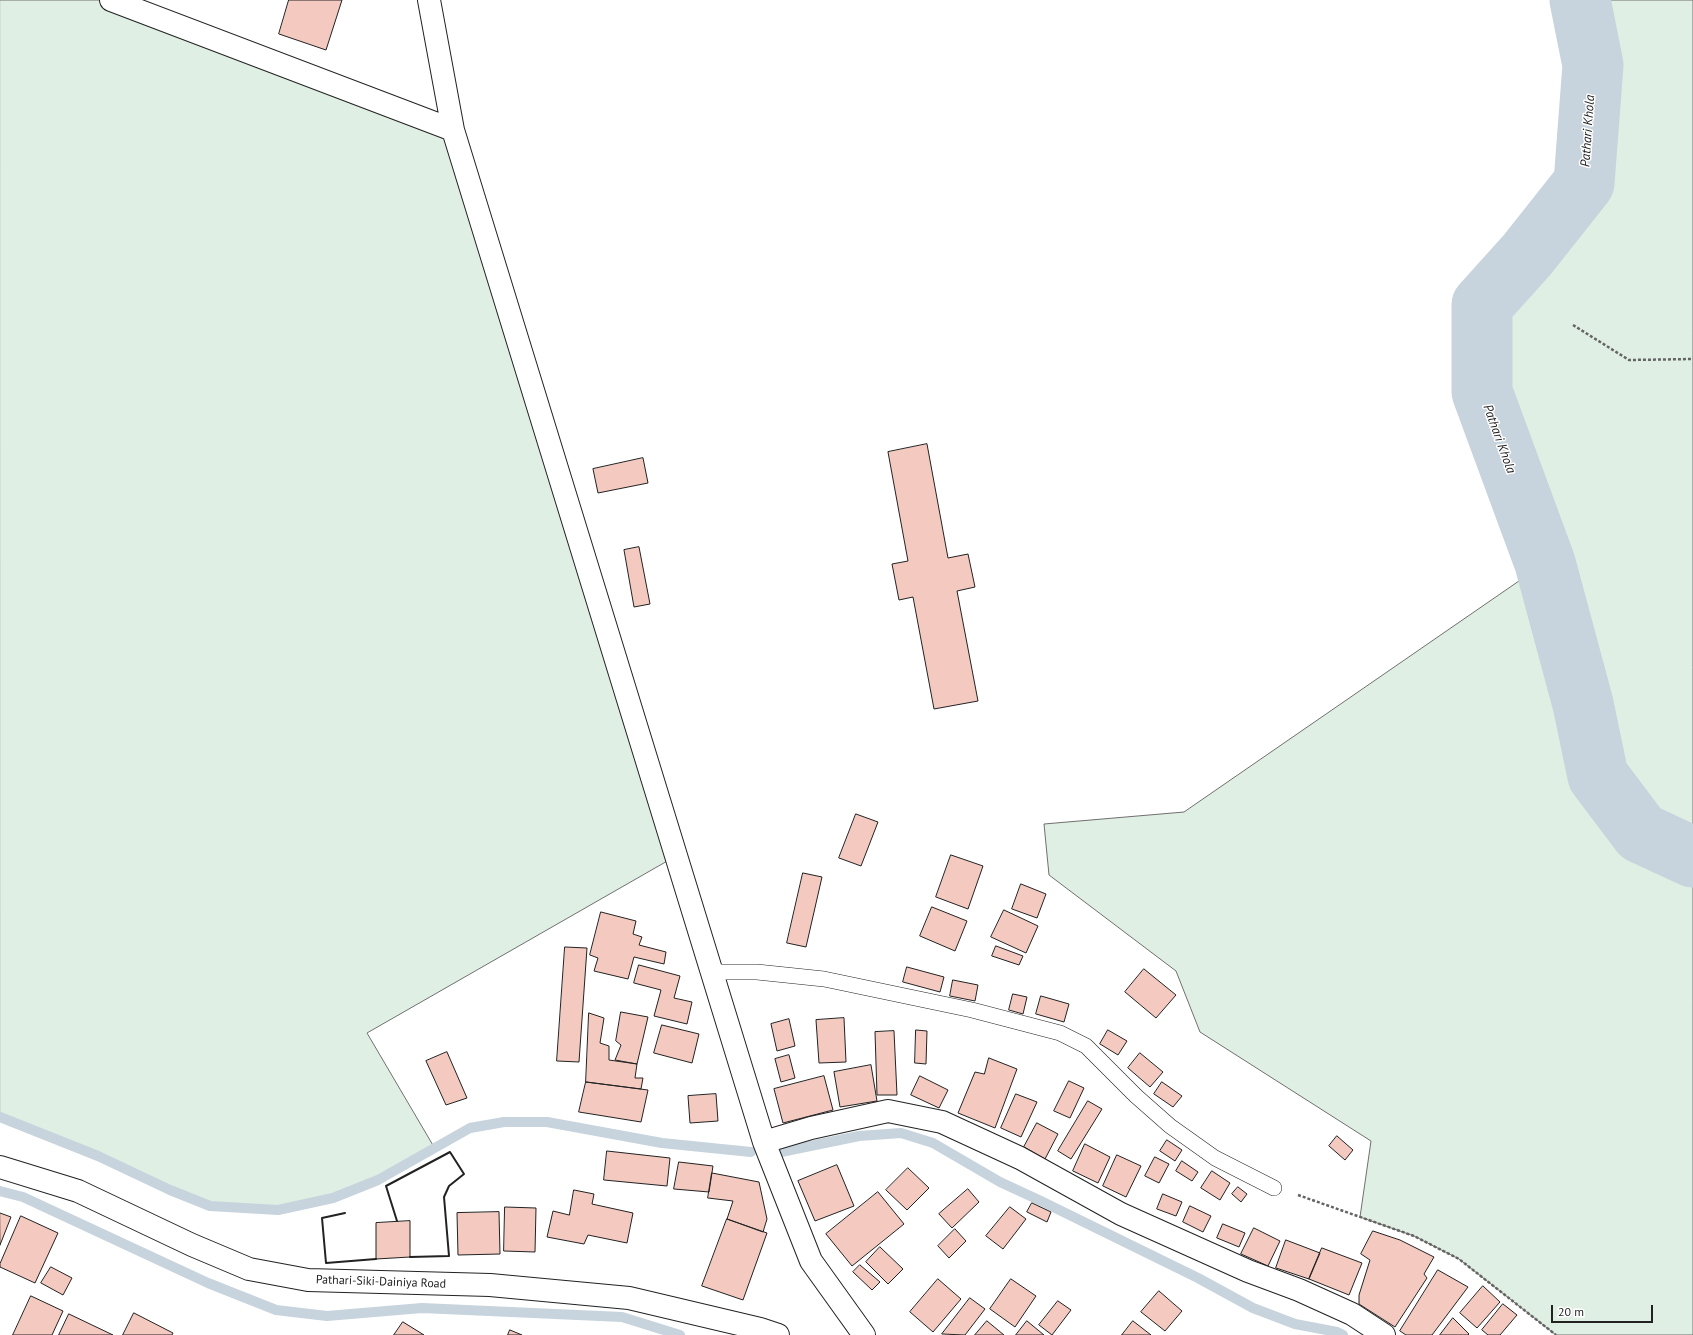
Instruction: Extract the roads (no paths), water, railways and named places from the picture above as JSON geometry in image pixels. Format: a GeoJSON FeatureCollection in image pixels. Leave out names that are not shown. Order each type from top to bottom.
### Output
{"type":"FeatureCollection","features":[{"type":"Feature","properties":{"kind":"street"},"geometry":{"type":"LineString","coordinates":[[111,0],[453,130]]}},
{"type":"Feature","properties":{"kind":"street"},"geometry":{"type":"LineString","coordinates":[[429,0],[453,130],[764,1142],[811,1261],[864,1335]]}},
{"type":"Feature","properties":{"kind":"street"},"geometry":{"type":"LineString","coordinates":[[764,1142],[811,1128],[888,1112],[942,1122],[1020,1158],[1122,1214],[1248,1271],[1299,1290],[1352,1314],[1384,1335]]}},
{"type":"Feature","properties":{"kind":"street","name":"Pathari-Siki-Dainiya Road"},"geometry":{"type":"LineString","coordinates":[[0,1167],[78,1191],[192,1245],[249,1269],[308,1280],[490,1285],[629,1298],[760,1329],[778,1335]]}},
{"type":"Feature","properties":{"kind":"lane"},"geometry":{"type":"LineString","coordinates":[[711,972],[757,972],[824,979],[972,1010],[1060,1033],[1086,1046],[1136,1096],[1183,1135],[1215,1158],[1274,1188]]}},
{"type":"Feature","properties":{"kind":"waterway","name":"Pathari Khola"},"geometry":{"type":"LineString","coordinates":[[1580,0],[1593,65],[1584,183],[1527,255],[1482,305],[1482,392],[1545,563],[1583,704],[1598,776],[1641,833],[1693,857]]}},
{"type":"Feature","properties":{"kind":"waterway"},"geometry":{"type":"LineString","coordinates":[[0,1117],[98,1156],[170,1190],[210,1206],[278,1210],[333,1198],[378,1180],[470,1128],[504,1122],[547,1122],[662,1143],[751,1152]]}},
{"type":"Feature","properties":{"kind":"waterway"},"geometry":{"type":"LineString","coordinates":[[781,1152],[859,1136],[901,1133],[933,1143],[1000,1182],[1198,1278],[1253,1308],[1295,1324],[1337,1332],[1343,1335]]}},
{"type":"Feature","properties":{"kind":"waterway"},"geometry":{"type":"LineString","coordinates":[[0,1191],[23,1197],[208,1283],[276,1310],[327,1316],[422,1308],[622,1317],[680,1335]]}}]}
